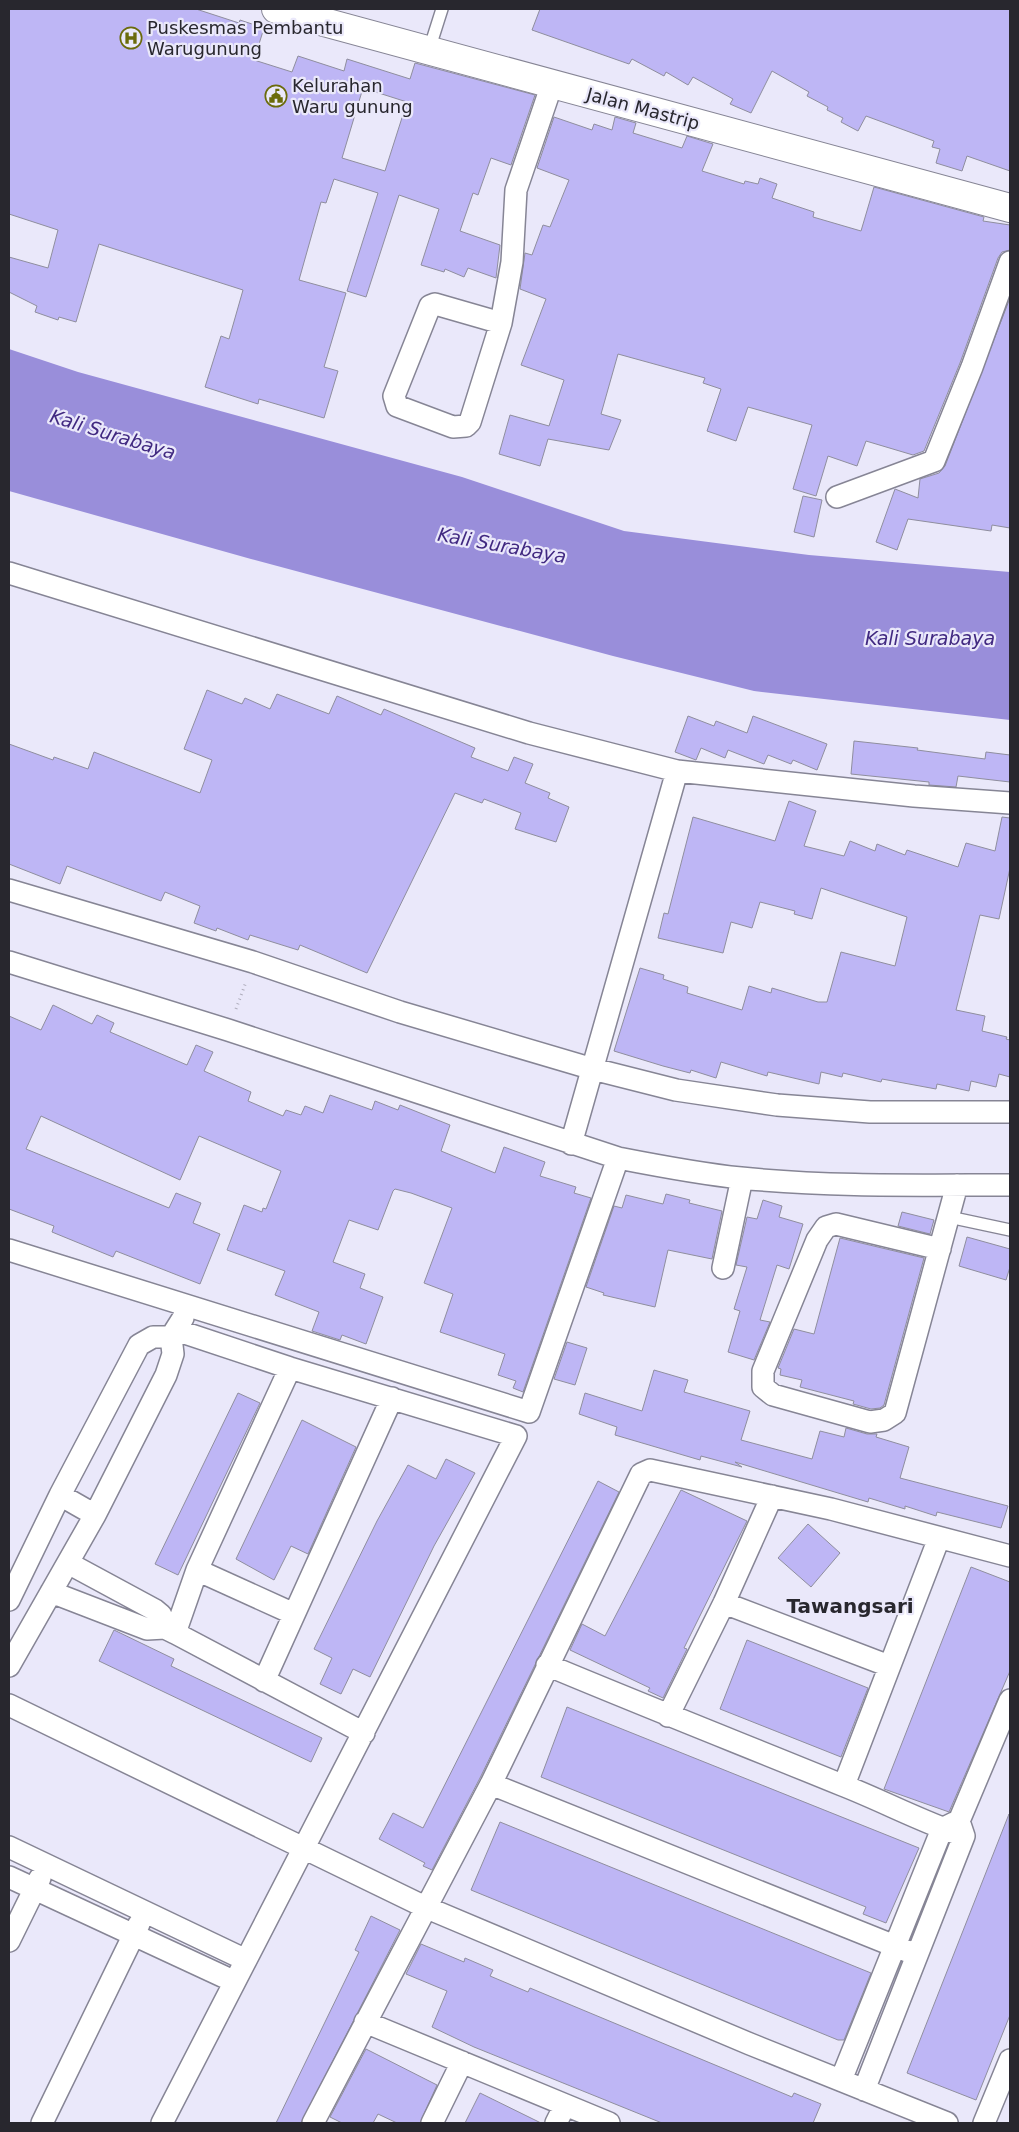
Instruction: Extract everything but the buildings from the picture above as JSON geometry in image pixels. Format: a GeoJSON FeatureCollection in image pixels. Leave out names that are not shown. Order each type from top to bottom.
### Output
{"type":"FeatureCollection","features":[{"type":"Feature","properties":{"kind":"main road","name":"Jalan Mastrip"},"geometry":{"type":"LineString","coordinates":[[276,9],[303,12],[428,52],[1010,208]]}},
{"type":"Feature","properties":{"kind":"street"},"geometry":{"type":"LineString","coordinates":[[501,323],[435,304],[430,306],[394,396],[397,406],[453,427],[466,426],[470,422],[501,323],[512,262],[516,190],[552,84]]}},
{"type":"Feature","properties":{"kind":"street"},"geometry":{"type":"LineString","coordinates":[[838,497],[934,462],[975,359],[1010,262]]}},
{"type":"Feature","properties":{"kind":"street"},"geometry":{"type":"LineString","coordinates":[[9,573],[529,734],[677,772],[914,796],[1010,803]]}},
{"type":"Feature","properties":{"kind":"street"},"geometry":{"type":"LineString","coordinates":[[573,1137],[677,772]]}},
{"type":"Feature","properties":{"kind":"street"},"geometry":{"type":"LineString","coordinates":[[9,890],[253,962],[591,1075],[777,1105],[870,1112],[1010,1112]]}},
{"type":"Feature","properties":{"kind":"street"},"geometry":{"type":"LineString","coordinates":[[9,962],[573,1137],[618,1158],[680,1170],[742,1178],[1010,1185]]}},
{"type":"Feature","properties":{"kind":"street"},"geometry":{"type":"LineString","coordinates":[[9,1250],[529,1412],[618,1158]]}},
{"type":"Feature","properties":{"kind":"street"},"geometry":{"type":"LineString","coordinates":[[723,1268],[742,1178]]}},
{"type":"Feature","properties":{"kind":"street"},"geometry":{"type":"LineString","coordinates":[[940,1250],[836,1224],[826,1228],[817,1240],[763,1371],[763,1387],[773,1396],[870,1422],[884,1420],[895,1413],[940,1250],[949,1217],[957,1185]]}},
{"type":"Feature","properties":{"kind":"street"},"geometry":{"type":"LineString","coordinates":[[9,1666],[95,1515],[166,1374],[172,1354],[173,1333],[189,1307]]}},
{"type":"Feature","properties":{"kind":"street"},"geometry":{"type":"LineString","coordinates":[[9,1600],[60,1495],[140,1345],[153,1337],[173,1333],[516,1436],[305,1850],[233,1981],[162,2123]]}},
{"type":"Feature","properties":{"kind":"street"},"geometry":{"type":"LineString","coordinates":[[170,1631],[290,1368]]}},
{"type":"Feature","properties":{"kind":"street"},"geometry":{"type":"LineString","coordinates":[[264,1681],[392,1398]]}},
{"type":"Feature","properties":{"kind":"street"},"geometry":{"type":"LineString","coordinates":[[313,2123],[491,1784],[547,1664],[644,1472],[650,1470],[772,1496],[1010,1556]]}},
{"type":"Feature","properties":{"kind":"street"},"geometry":{"type":"LineString","coordinates":[[60,1495],[95,1515]]}},
{"type":"Feature","properties":{"kind":"street"},"geometry":{"type":"LineString","coordinates":[[668,1716],[724,1603],[772,1496]]}},
{"type":"Feature","properties":{"kind":"street"},"geometry":{"type":"LineString","coordinates":[[844,1785],[939,1538]]}},
{"type":"Feature","properties":{"kind":"street"},"geometry":{"type":"LineString","coordinates":[[68,1563],[155,1610],[161,1615],[170,1631]]}},
{"type":"Feature","properties":{"kind":"street"},"geometry":{"type":"LineString","coordinates":[[197,1570],[294,1614]]}},
{"type":"Feature","properties":{"kind":"street"},"geometry":{"type":"LineString","coordinates":[[51,1592],[147,1629],[170,1631],[364,1733]]}},
{"type":"Feature","properties":{"kind":"street"},"geometry":{"type":"LineString","coordinates":[[724,1603],[889,1666]]}},
{"type":"Feature","properties":{"kind":"street"},"geometry":{"type":"LineString","coordinates":[[547,1664],[668,1716],[955,1828]]}},
{"type":"Feature","properties":{"kind":"street"},"geometry":{"type":"LineString","coordinates":[[841,2080],[896,1947],[955,1828],[1010,1700]]}},
{"type":"Feature","properties":{"kind":"street"},"geometry":{"type":"LineString","coordinates":[[9,1705],[425,1907],[750,2044],[947,2123]]}},
{"type":"Feature","properties":{"kind":"street"},"geometry":{"type":"LineString","coordinates":[[491,1784],[917,1955]]}},
{"type":"Feature","properties":{"kind":"street"},"geometry":{"type":"LineString","coordinates":[[864,2090],[917,1955],[955,1828]]}},
{"type":"Feature","properties":{"kind":"street"},"geometry":{"type":"LineString","coordinates":[[9,1847],[246,1960]]}},
{"type":"Feature","properties":{"kind":"street"},"geometry":{"type":"LineString","coordinates":[[9,1941],[46,1865]]}},
{"type":"Feature","properties":{"kind":"street"},"geometry":{"type":"LineString","coordinates":[[9,1877],[233,1981]]}},
{"type":"Feature","properties":{"kind":"street"},"geometry":{"type":"LineString","coordinates":[[42,2123],[135,1935],[144,1912]]}},
{"type":"Feature","properties":{"kind":"street"},"geometry":{"type":"LineString","coordinates":[[365,2022],[462,2062],[560,2114],[609,2123]]}},
{"type":"Feature","properties":{"kind":"street"},"geometry":{"type":"LineString","coordinates":[[984,2123],[1010,2060]]}},
{"type":"Feature","properties":{"kind":"street"},"geometry":{"type":"LineString","coordinates":[[432,2123],[462,2062]]}},
{"type":"Feature","properties":{"kind":"lane"},"geometry":{"type":"LineString","coordinates":[[428,52],[442,9]]}},
{"type":"Feature","properties":{"kind":"lane"},"geometry":{"type":"LineString","coordinates":[[949,1217],[1010,1230]]}},
{"type":"Feature","properties":{"kind":"path"},"geometry":{"type":"LineString","coordinates":[[235,1012],[247,979]]}},
{"type":"Feature","properties":{"kind":"water","name":"Kali Surabaya"},"geometry":{"type":"Polygon","coordinates":[[[9,349],[78,372],[462,477],[624,531],[809,555],[1010,572],[1010,720],[754,691],[613,656],[251,559],[9,491],[9,349]]]}},
{"type":"Feature","properties":{"kind":"place","name":"Puskesmas Pembantu Warugunung"},"geometry":{"type":"Point","coordinates":[131,38]}},
{"type":"Feature","properties":{"kind":"place","name":"Kelurahan Waru gunung"},"geometry":{"type":"Point","coordinates":[276,96]}},
{"type":"Feature","properties":{"kind":"district","name":"Tawangsari"},"geometry":{"type":"Point","coordinates":[850,1606]}}]}
